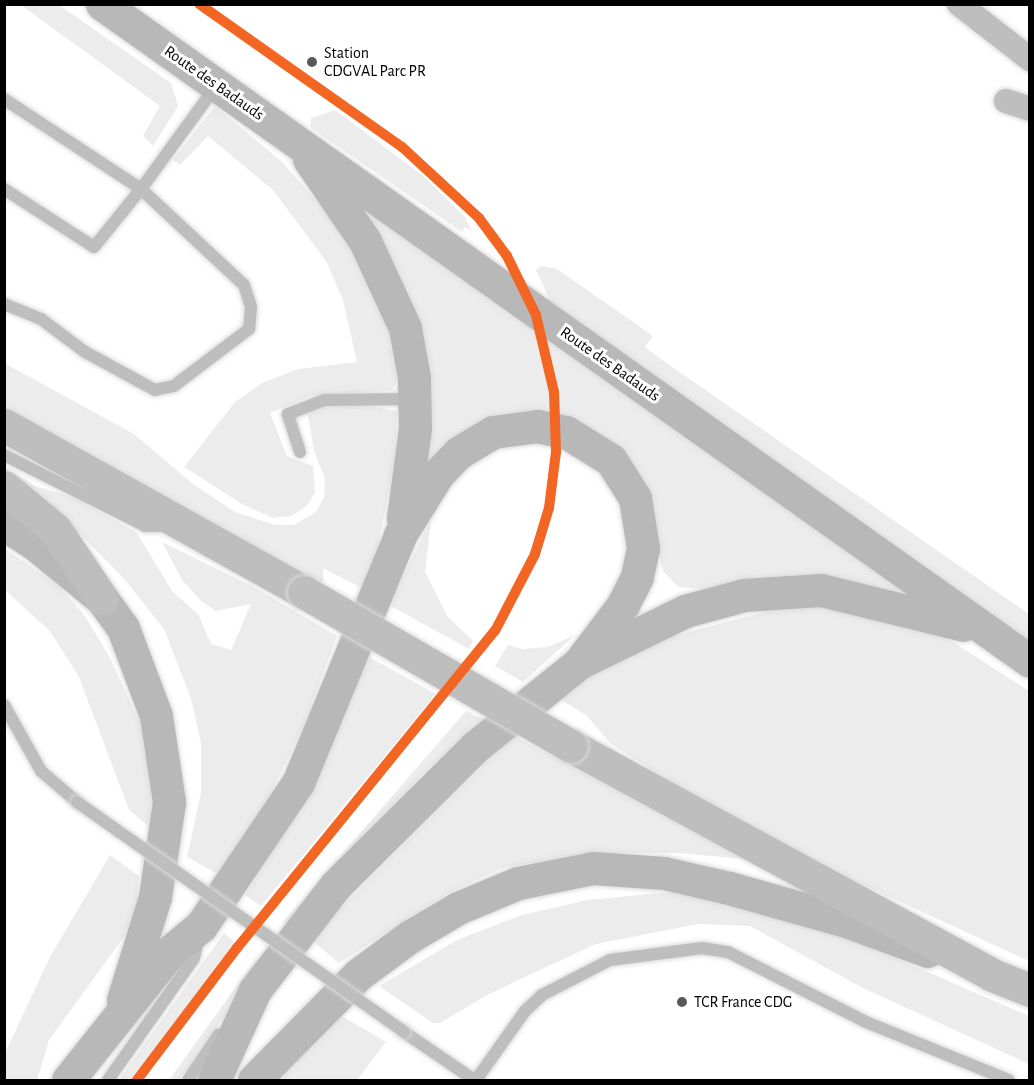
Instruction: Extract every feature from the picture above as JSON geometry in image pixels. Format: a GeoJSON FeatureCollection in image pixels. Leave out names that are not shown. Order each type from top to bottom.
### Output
{"type":"FeatureCollection","features":[{"type":"Feature","properties":{"kind":"main road","name":"Route des Badauds"},"geometry":{"type":"LineString","coordinates":[[102,4],[1029,661]]}},
{"type":"Feature","properties":{"kind":"main road"},"geometry":{"type":"LineString","coordinates":[[296,141],[365,241],[390,290],[405,328],[414,399],[410,479],[400,535]]}},
{"type":"Feature","properties":{"kind":"main road"},"geometry":{"type":"LineString","coordinates":[[4,425],[304,592],[571,746],[992,975]]}},
{"type":"Feature","properties":{"kind":"main road"},"geometry":{"type":"LineString","coordinates":[[68,1080],[123,1024],[171,951],[201,926],[298,783],[400,535],[438,474],[458,453],[493,432],[537,426],[566,432],[590,445],[610,460],[632,490],[642,520],[643,548],[637,577],[623,605],[579,663]]}},
{"type":"Feature","properties":{"kind":"main road"},"geometry":{"type":"LineString","coordinates":[[4,488],[55,528],[123,628],[143,675],[156,716],[169,802],[155,897],[123,1024]]}},
{"type":"Feature","properties":{"kind":"main road"},"geometry":{"type":"LineString","coordinates":[[4,524],[102,598]]}},
{"type":"Feature","properties":{"kind":"main road"},"geometry":{"type":"LineString","coordinates":[[214,1080],[255,990],[335,886],[475,747],[579,663],[685,611],[744,595],[821,590],[907,608],[989,633]]}},
{"type":"Feature","properties":{"kind":"main road"},"geometry":{"type":"LineString","coordinates":[[254,1080],[359,974],[409,937],[458,908],[518,883],[593,868],[664,873],[729,888],[846,921],[1029,990]]}},
{"type":"Feature","properties":{"kind":"street"},"geometry":{"type":"LineString","coordinates":[[959,4],[1029,59]]}},
{"type":"Feature","properties":{"kind":"street"},"geometry":{"type":"LineString","coordinates":[[1006,100],[1029,109]]}},
{"type":"Feature","properties":{"kind":"lane"},"geometry":{"type":"LineString","coordinates":[[4,189],[94,247],[141,189],[217,85]]}},
{"type":"Feature","properties":{"kind":"lane"},"geometry":{"type":"LineString","coordinates":[[4,99],[141,189],[243,285],[251,307],[249,329],[174,386],[155,390],[86,352],[41,318],[4,304]]}},
{"type":"Feature","properties":{"kind":"lane"},"geometry":{"type":"LineString","coordinates":[[300,452],[288,414],[326,400],[414,399]]}},
{"type":"Feature","properties":{"kind":"lane"},"geometry":{"type":"LineString","coordinates":[[4,455],[145,526],[186,526]]}},
{"type":"Feature","properties":{"kind":"lane"},"geometry":{"type":"LineString","coordinates":[[4,705],[41,771],[77,802],[475,1080],[525,1011],[542,995],[610,960],[702,948],[728,952],[866,1022],[1009,1080]]}},
{"type":"Feature","properties":{"kind":"lane"},"geometry":{"type":"LineString","coordinates":[[188,1080],[255,990]]}},
{"type":"Feature","properties":{"kind":"lane"},"geometry":{"type":"LineString","coordinates":[[108,1080],[123,1024]]}},
{"type":"Feature","properties":{"kind":"shaded area"},"geometry":{"type":"Polygon","coordinates":[[[21,5],[59,5],[171,83],[178,106],[153,146],[143,136],[160,106],[21,5]]]}},
{"type":"Feature","properties":{"kind":"shaded area"},"geometry":{"type":"Polygon","coordinates":[[[215,106],[282,162],[345,233],[387,322],[397,382],[392,390],[311,396],[270,413],[287,456],[313,466],[315,493],[307,506],[291,516],[273,518],[242,504],[184,467],[235,402],[262,383],[298,369],[357,362],[343,300],[326,261],[273,190],[208,136],[180,165],[173,160],[215,106]]]}},
{"type":"Feature","properties":{"kind":"shaded area"},"geometry":{"type":"Polygon","coordinates":[[[335,110],[422,175],[465,217],[472,231],[465,227],[462,232],[310,127],[311,118],[335,110]]]}},
{"type":"Feature","properties":{"kind":"shaded area"},"geometry":{"type":"Polygon","coordinates":[[[349,193],[928,605],[678,587],[663,571],[641,484],[533,412],[422,473],[423,364],[349,193]]]}},
{"type":"Feature","properties":{"kind":"shaded area"},"geometry":{"type":"Polygon","coordinates":[[[541,266],[557,269],[653,336],[645,347],[662,360],[1029,614],[1029,642],[551,303],[536,270],[541,266]]]}},
{"type":"Feature","properties":{"kind":"shaded area"},"geometry":{"type":"Polygon","coordinates":[[[4,363],[134,434],[193,484],[235,512],[275,525],[294,525],[316,512],[324,497],[325,479],[314,451],[307,411],[325,406],[362,405],[397,411],[395,458],[369,592],[323,568],[324,587],[5,410],[4,363]]]}},
{"type":"Feature","properties":{"kind":"shaded area"},"geometry":{"type":"Polygon","coordinates":[[[5,467],[35,486],[76,498],[137,533],[172,591],[198,614],[211,644],[231,650],[251,604],[216,611],[201,601],[182,580],[162,542],[254,587],[337,636],[303,727],[249,838],[225,878],[187,857],[201,793],[201,743],[191,698],[164,629],[126,581],[81,535],[34,496],[5,479],[5,467]]]}},
{"type":"Feature","properties":{"kind":"shaded area"},"geometry":{"type":"Polygon","coordinates":[[[431,520],[425,572],[447,616],[473,641],[469,649],[389,605],[431,520]]]}},
{"type":"Feature","properties":{"kind":"shaded area"},"geometry":{"type":"Polygon","coordinates":[[[5,549],[59,586],[85,616],[110,658],[140,723],[151,783],[152,829],[129,810],[79,677],[50,631],[5,590],[5,549]]]}},
{"type":"Feature","properties":{"kind":"shaded area"},"geometry":{"type":"Polygon","coordinates":[[[835,604],[906,618],[950,640],[1029,691],[1029,961],[859,883],[677,786],[610,743],[587,716],[555,696],[639,645],[783,607],[835,604]]]}},
{"type":"Feature","properties":{"kind":"shaded area"},"geometry":{"type":"Polygon","coordinates":[[[575,635],[523,682],[495,666],[508,645],[523,649],[548,647],[575,635]]]}},
{"type":"Feature","properties":{"kind":"shaded area"},"geometry":{"type":"Polygon","coordinates":[[[369,657],[436,694],[261,906],[245,895],[290,824],[369,657]]]}},
{"type":"Feature","properties":{"kind":"shaded area"},"geometry":{"type":"Polygon","coordinates":[[[466,711],[485,720],[426,771],[290,924],[282,923],[466,711]]]}},
{"type":"Feature","properties":{"kind":"shaded area"},"geometry":{"type":"Polygon","coordinates":[[[513,735],[745,859],[676,853],[587,853],[500,869],[445,895],[339,963],[310,939],[513,735]]]}},
{"type":"Feature","properties":{"kind":"shaded area"},"geometry":{"type":"Polygon","coordinates":[[[110,855],[139,876],[137,900],[126,934],[49,1040],[37,1080],[5,1080],[5,1053],[50,957],[110,855]]]}},
{"type":"Feature","properties":{"kind":"shaded area"},"geometry":{"type":"Polygon","coordinates":[[[680,891],[847,937],[1029,1016],[1029,1064],[861,987],[750,926],[698,924],[596,944],[489,994],[440,1023],[433,1023],[379,986],[457,940],[522,915],[587,900],[680,891]]]}},
{"type":"Feature","properties":{"kind":"shaded area"},"geometry":{"type":"Polygon","coordinates":[[[224,933],[234,942],[132,1080],[119,1080],[224,933]]]}},
{"type":"Feature","properties":{"kind":"shaded area"},"geometry":{"type":"Polygon","coordinates":[[[256,959],[263,963],[179,1080],[169,1080],[256,959]]]}},
{"type":"Feature","properties":{"kind":"shaded area"},"geometry":{"type":"Polygon","coordinates":[[[342,1016],[386,1042],[357,1080],[273,1080],[342,1016]]]}},
{"type":"Feature","properties":{"kind":"transit line"},"geometry":{"type":"LineString","coordinates":[[137,1080],[237,948],[495,631],[535,554],[549,508],[556,452],[554,392],[536,315],[507,256],[479,218],[402,147],[199,4]]}},
{"type":"Feature","properties":{"kind":"place","name":"Station CDGVAL Parc PR"},"geometry":{"type":"Point","coordinates":[312,62]}},
{"type":"Feature","properties":{"kind":"place","name":"TCR France CDG"},"geometry":{"type":"Point","coordinates":[682,1002]}}]}
